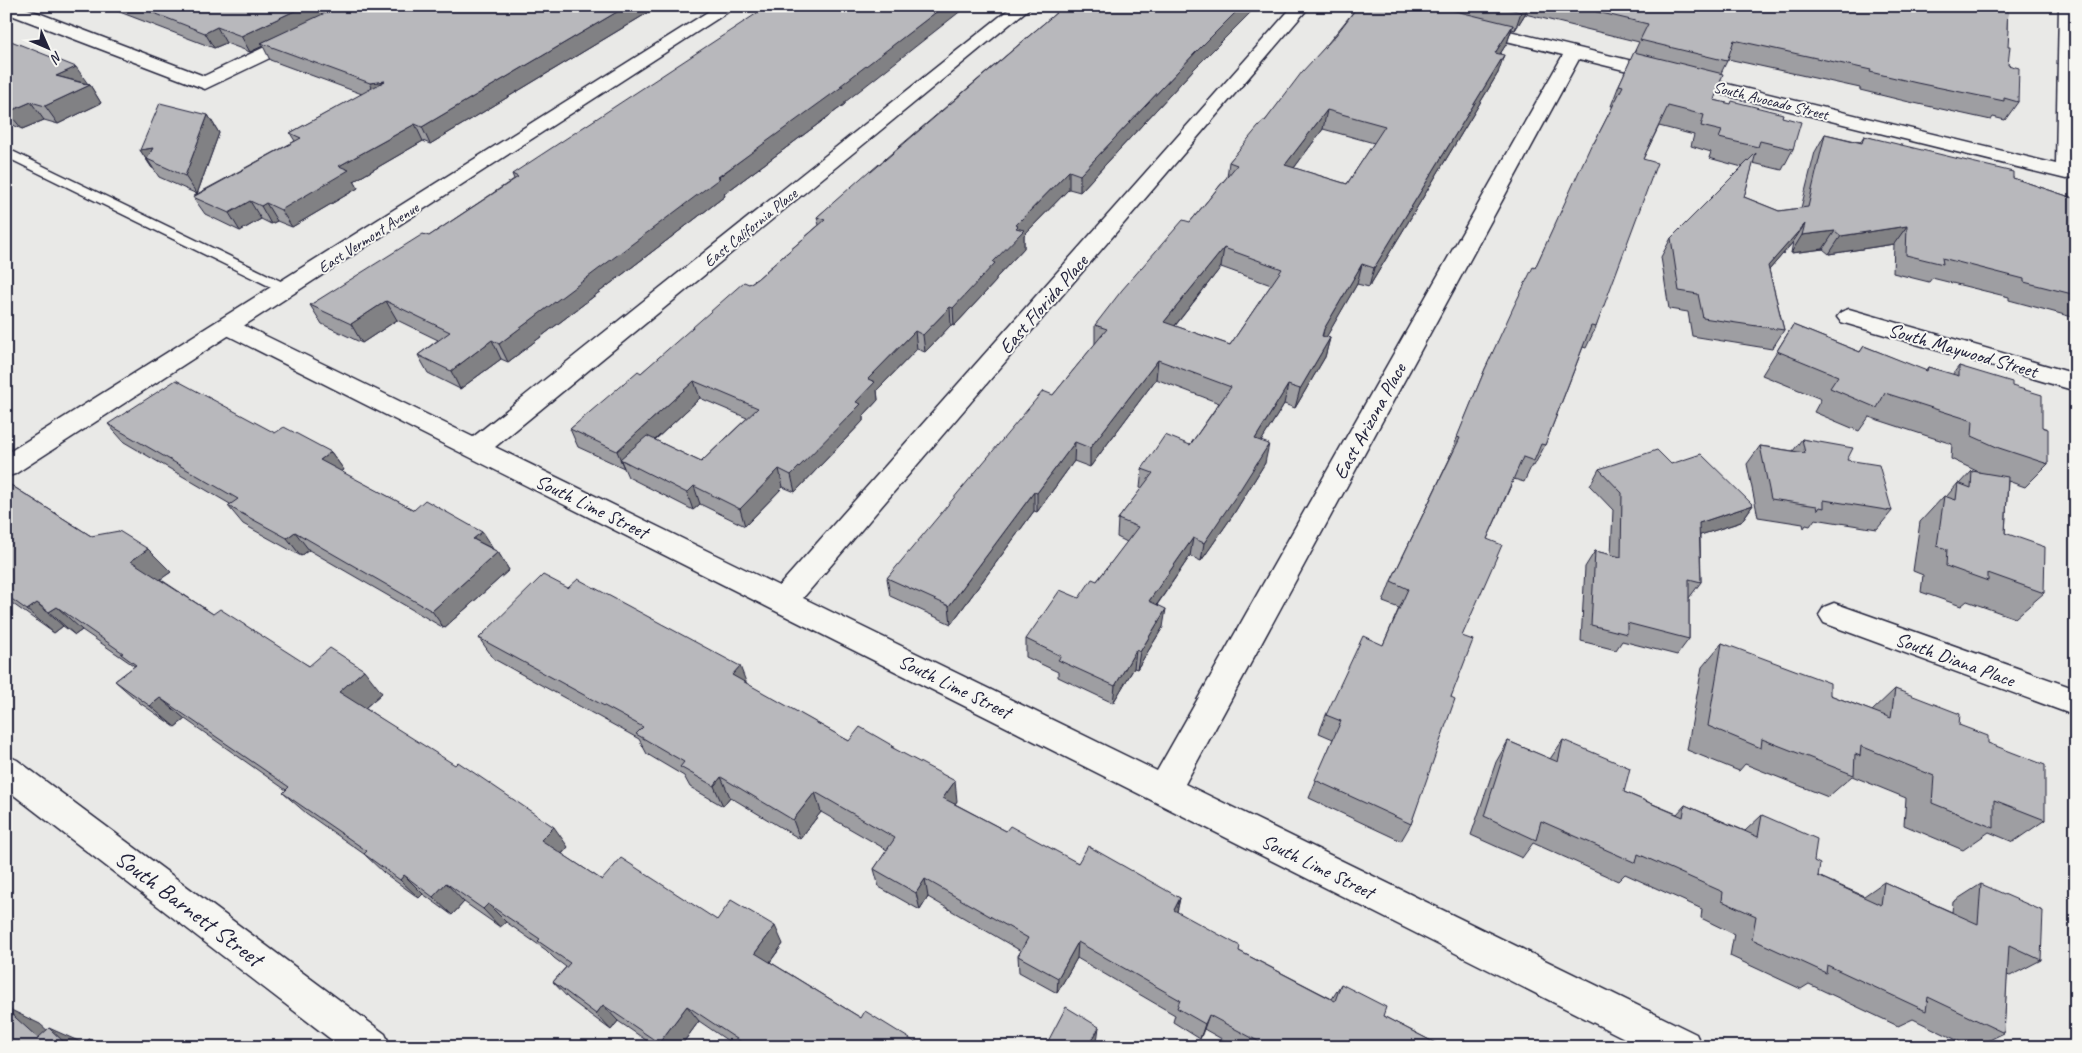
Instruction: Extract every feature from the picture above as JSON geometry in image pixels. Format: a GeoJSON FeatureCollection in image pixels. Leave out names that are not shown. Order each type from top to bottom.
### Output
{"type":"FeatureCollection","features":[{"type":"Feature","properties":{"kind":"street"},"geometry":{"type":"LineString","coordinates":[[6,7],[205,83],[364,6]]}},
{"type":"Feature","properties":{"kind":"street","name":"East Vermont Avenue"},"geometry":{"type":"LineString","coordinates":[[6,467],[728,6]]}},
{"type":"Feature","properties":{"kind":"street","name":"East California Place"},"geometry":{"type":"LineString","coordinates":[[475,449],[1024,6]]}},
{"type":"Feature","properties":{"kind":"street","name":"East Florida Place"},"geometry":{"type":"LineString","coordinates":[[783,601],[1302,6]]}},
{"type":"Feature","properties":{"kind":"street","name":"South Avocado Street"},"geometry":{"type":"LineString","coordinates":[[1453,22],[2066,173],[2067,6]]}},
{"type":"Feature","properties":{"kind":"street","name":"East Arizona Place"},"geometry":{"type":"LineString","coordinates":[[1164,790],[1574,52]]}},
{"type":"Feature","properties":{"kind":"street","name":"South Maywood Street"},"geometry":{"type":"LineString","coordinates":[[1849,317],[2076,383]]}},
{"type":"Feature","properties":{"kind":"street","name":"South Lime Street"},"geometry":{"type":"LineString","coordinates":[[227,326],[1683,1047]]}},
{"type":"Feature","properties":{"kind":"street","name":"South Diana Place"},"geometry":{"type":"LineString","coordinates":[[1834,615],[2076,704]]}},
{"type":"Feature","properties":{"kind":"street","name":"South Barnett Street"},"geometry":{"type":"LineString","coordinates":[[6,770],[372,1047]]}},
{"type":"Feature","properties":{"kind":"lane"},"geometry":{"type":"LineString","coordinates":[[6,152],[286,289]]}},
{"type":"Feature","properties":{"kind":"building"},"geometry":{"type":"Polygon","coordinates":[[[136,6],[305,6],[241,36],[217,27],[205,33],[136,6]]]}},
{"type":"Feature","properties":{"kind":"building"},"geometry":{"type":"Polygon","coordinates":[[[340,6],[627,6],[422,127],[415,124],[339,166],[349,170],[281,210],[266,203],[261,206],[250,201],[229,213],[193,197],[301,138],[290,133],[385,81],[370,83],[261,43],[340,6]]]}},
{"type":"Feature","properties":{"kind":"building"},"geometry":{"type":"Polygon","coordinates":[[[768,6],[944,6],[840,86],[843,86],[718,177],[720,178],[499,344],[492,340],[451,371],[418,355],[450,332],[386,301],[351,324],[310,305],[423,234],[429,236],[518,177],[512,174],[768,6]]]}},
{"type":"Feature","properties":{"kind":"building"},"geometry":{"type":"Polygon","coordinates":[[[1064,6],[1242,6],[1080,175],[1069,171],[1016,225],[1018,226],[1016,228],[1024,230],[993,262],[995,263],[953,308],[950,307],[923,335],[915,331],[868,379],[875,382],[856,402],[861,404],[791,475],[779,469],[740,509],[694,486],[687,493],[620,459],[647,436],[701,462],[758,408],[694,381],[617,451],[570,429],[638,371],[641,373],[744,282],[749,284],[757,279],[825,220],[817,217],[1064,6]]]}},
{"type":"Feature","properties":{"kind":"building"},"geometry":{"type":"Polygon","coordinates":[[[1358,6],[1435,6],[1513,25],[1495,53],[1504,55],[1374,268],[1362,264],[1324,329],[1322,336],[1330,338],[1300,389],[1288,385],[1255,439],[1269,444],[1204,543],[1193,538],[1149,601],[1166,609],[1140,652],[1136,650],[1115,686],[1058,660],[1061,656],[1026,639],[1060,590],[1079,598],[1092,579],[1097,581],[1138,527],[1118,519],[1153,473],[1142,469],[1165,435],[1190,445],[1231,387],[1158,360],[1090,448],[1075,442],[1037,493],[1034,492],[949,606],[887,578],[1043,391],[1053,395],[1107,329],[1095,325],[1122,290],[1183,220],[1190,222],[1237,165],[1229,162],[1263,121],[1265,121],[1302,72],[1336,35],[1358,6]],[[1327,110],[1285,165],[1347,184],[1385,126],[1327,110]],[[1224,248],[1164,322],[1230,345],[1282,269],[1224,248]]]}},
{"type":"Feature","properties":{"kind":"building"},"geometry":{"type":"Polygon","coordinates":[[[1497,6],[1525,6],[1521,12],[1497,6]]]}},
{"type":"Feature","properties":{"kind":"building"},"geometry":{"type":"Polygon","coordinates":[[[1572,6],[2008,6],[2007,29],[2009,30],[2008,46],[2010,46],[2008,65],[2019,68],[2018,102],[2004,98],[2004,101],[1917,83],[1870,72],[1871,70],[1734,40],[1727,61],[1640,40],[1648,24],[1572,6]]]}},
{"type":"Feature","properties":{"kind":"building"},"geometry":{"type":"Polygon","coordinates":[[[6,39],[76,67],[56,76],[90,85],[45,106],[31,102],[8,112],[6,111],[6,39]]]}},
{"type":"Feature","properties":{"kind":"building"},"geometry":{"type":"Polygon","coordinates":[[[1634,52],[1723,74],[1714,100],[1731,104],[1732,101],[1783,114],[1782,117],[1801,122],[1793,149],[1760,141],[1758,147],[1719,138],[1722,131],[1701,126],[1704,115],[1668,106],[1643,159],[1657,163],[1596,327],[1591,326],[1545,445],[1541,444],[1534,461],[1523,457],[1487,539],[1502,545],[1462,636],[1473,640],[1451,697],[1455,699],[1411,824],[1315,780],[1341,721],[1326,715],[1363,636],[1383,645],[1408,589],[1391,581],[1460,438],[1457,437],[1513,308],[1533,267],[1535,268],[1592,143],[1594,143],[1623,86],[1619,85],[1634,52]]]}},
{"type":"Feature","properties":{"kind":"building"},"geometry":{"type":"Polygon","coordinates":[[[160,103],[208,115],[185,176],[147,159],[153,148],[140,150],[160,103]]]}},
{"type":"Feature","properties":{"kind":"building"},"geometry":{"type":"Polygon","coordinates":[[[1825,134],[1862,143],[1864,136],[2013,172],[2013,178],[2076,199],[2076,295],[2024,282],[2024,279],[1942,258],[1943,264],[1906,255],[1907,226],[1841,236],[1835,231],[1802,235],[1805,224],[1768,266],[1784,330],[1703,318],[1698,294],[1679,291],[1671,238],[1756,153],[1744,197],[1779,211],[1808,207],[1825,134]]]}},
{"type":"Feature","properties":{"kind":"building"},"geometry":{"type":"Polygon","coordinates":[[[1793,325],[1860,352],[1864,346],[1927,371],[1928,367],[1959,376],[1959,366],[2012,382],[2012,386],[2042,395],[2042,427],[2048,429],[2048,464],[1999,448],[1972,436],[1973,421],[1885,393],[1877,408],[1830,388],[1838,376],[1777,351],[1793,325]]]}},
{"type":"Feature","properties":{"kind":"building"},"geometry":{"type":"Polygon","coordinates":[[[176,380],[275,433],[284,427],[331,452],[320,460],[414,510],[425,500],[482,532],[473,539],[498,552],[432,611],[295,532],[287,538],[228,506],[238,499],[108,424],[176,380]]]}},
{"type":"Feature","properties":{"kind":"building"},"geometry":{"type":"Polygon","coordinates":[[[1802,439],[1853,448],[1847,460],[1879,465],[1892,511],[1824,500],[1824,508],[1820,507],[1818,510],[1817,506],[1771,499],[1760,446],[1805,453],[1802,439]]]}},
{"type":"Feature","properties":{"kind":"building"},"geometry":{"type":"Polygon","coordinates":[[[1657,450],[1671,464],[1701,454],[1753,505],[1699,523],[1701,582],[1689,579],[1689,639],[1627,623],[1627,634],[1591,625],[1595,551],[1621,557],[1622,493],[1599,469],[1657,450]]]}},
{"type":"Feature","properties":{"kind":"building"},"geometry":{"type":"Polygon","coordinates":[[[1972,471],[2008,477],[2005,533],[2045,547],[2044,593],[1988,573],[1988,581],[1946,566],[1947,549],[1937,546],[1944,496],[1956,500],[1958,483],[1971,488],[1972,471]]]}},
{"type":"Feature","properties":{"kind":"building"},"geometry":{"type":"Polygon","coordinates":[[[6,482],[91,536],[119,531],[148,549],[131,561],[213,614],[220,609],[309,666],[330,648],[364,670],[339,692],[455,765],[458,762],[554,827],[541,840],[602,880],[621,858],[717,920],[731,900],[775,926],[755,953],[861,1018],[865,1011],[923,1047],[749,1047],[687,1006],[659,1043],[603,1005],[596,1014],[553,982],[570,963],[538,941],[540,939],[488,904],[483,909],[446,883],[433,897],[404,875],[400,880],[364,854],[367,851],[283,793],[289,787],[160,698],[150,706],[115,681],[136,665],[121,654],[123,653],[57,607],[49,612],[37,603],[27,610],[6,595],[6,482]]]}},
{"type":"Feature","properties":{"kind":"building"},"geometry":{"type":"Polygon","coordinates":[[[543,575],[568,588],[578,579],[740,666],[732,675],[849,741],[860,727],[893,746],[891,747],[955,781],[943,798],[1006,831],[1010,826],[1078,863],[1088,846],[1180,898],[1174,910],[1240,946],[1239,951],[1335,1001],[1341,984],[1386,1007],[1383,1016],[1443,1047],[1269,1047],[1209,1015],[1205,1024],[1177,1008],[1180,1000],[1078,942],[1058,978],[1018,956],[1028,938],[925,879],[916,893],[874,869],[895,838],[815,792],[793,820],[721,777],[714,786],[680,767],[684,762],[636,734],[643,727],[479,638],[543,575]]]}},
{"type":"Feature","properties":{"kind":"building"},"geometry":{"type":"Polygon","coordinates":[[[1722,643],[1830,683],[1830,695],[1891,718],[1895,689],[1960,714],[1959,725],[1988,736],[1988,743],[2045,765],[2045,820],[1994,800],[1994,828],[1932,803],[1934,776],[1861,746],[1860,756],[1855,754],[1854,775],[1762,739],[1761,748],[1708,726],[1722,643]]]}},
{"type":"Feature","properties":{"kind":"building"},"geometry":{"type":"Polygon","coordinates":[[[1563,740],[1630,768],[1624,792],[1683,817],[1685,805],[1758,837],[1762,815],[1817,839],[1814,861],[1820,864],[1818,876],[1881,905],[1884,882],[1978,924],[1981,884],[2043,911],[2041,960],[2009,945],[2004,1033],[1928,997],[1926,1011],[1827,965],[1826,973],[1752,939],[1756,916],[1722,901],[1723,892],[1638,854],[1636,863],[1541,821],[1536,840],[1484,816],[1508,741],[1558,762],[1563,740]]]}},
{"type":"Feature","properties":{"kind":"building"},"geometry":{"type":"Polygon","coordinates":[[[1066,1007],[1099,1027],[1089,1047],[1045,1047],[1066,1007]]]}},
{"type":"Feature","properties":{"kind":"building"},"geometry":{"type":"Polygon","coordinates":[[[6,1009],[38,1038],[49,1028],[69,1047],[6,1047],[6,1009]]]}},
{"type":"Feature","properties":{"kind":"building"},"geometry":{"type":"Polygon","coordinates":[[[89,1039],[98,1047],[81,1047],[89,1039]]]}}]}
